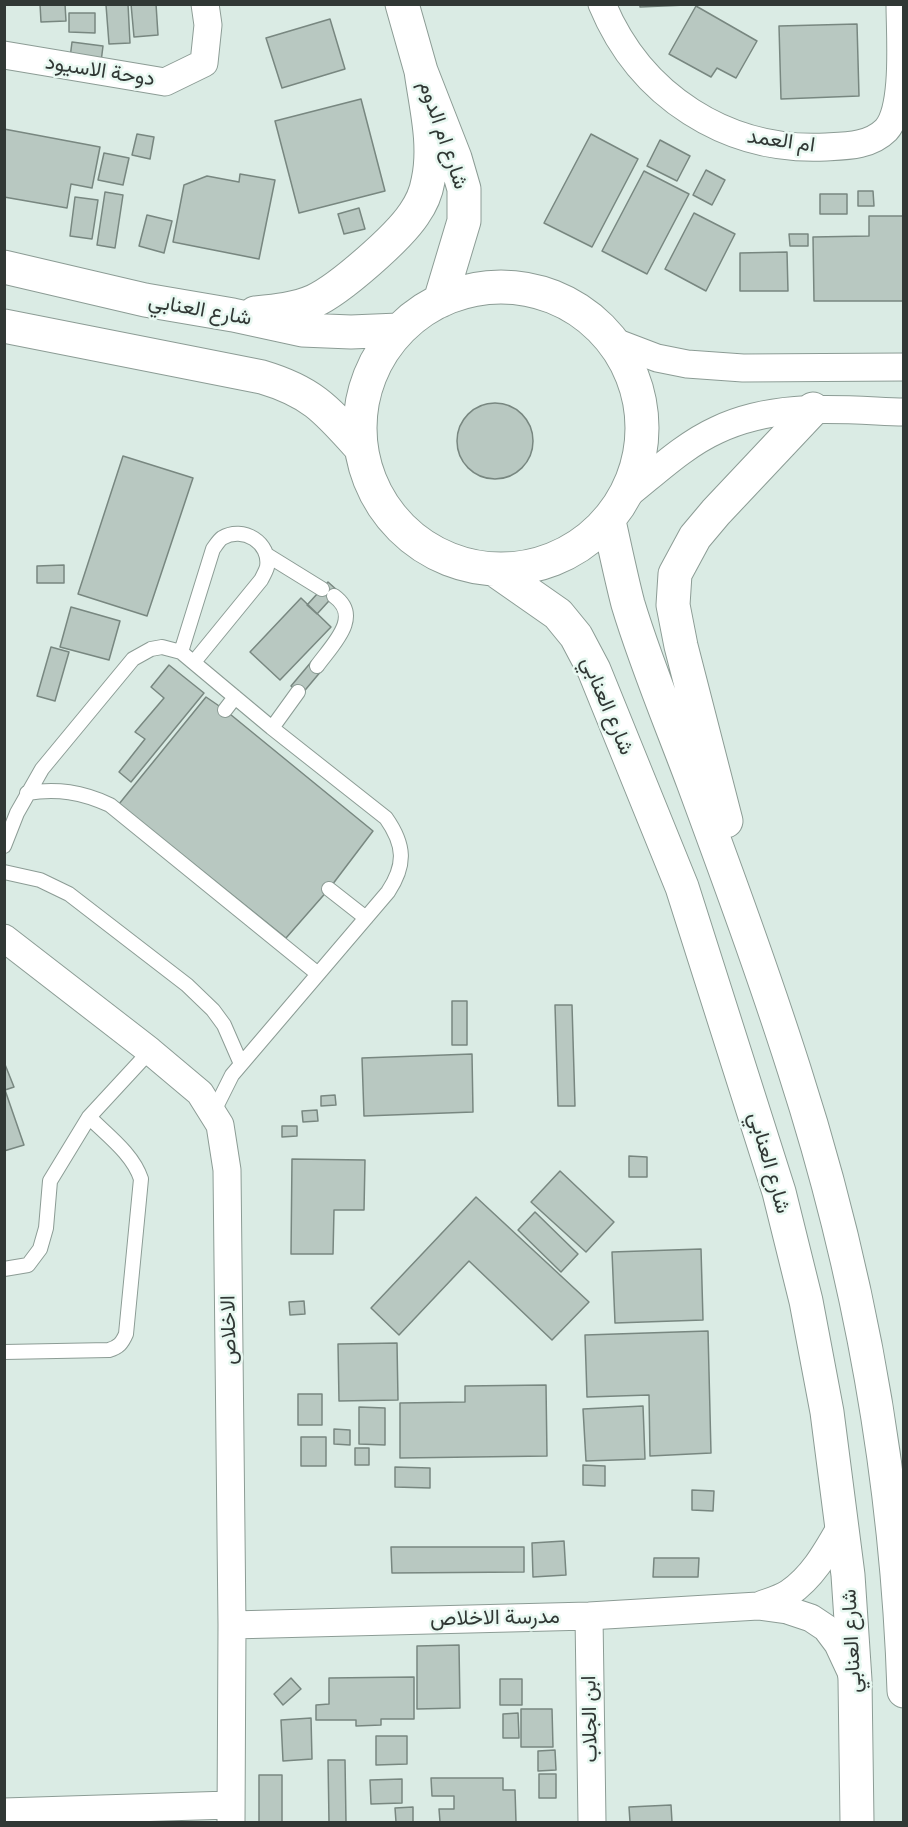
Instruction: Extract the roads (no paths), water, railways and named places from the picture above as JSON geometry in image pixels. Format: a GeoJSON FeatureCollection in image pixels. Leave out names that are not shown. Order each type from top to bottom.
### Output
{"type":"FeatureCollection","features":[{"type":"Feature","properties":{"kind":"street","name":"دوحة الاسيود"},"geometry":{"type":"LineString","coordinates":[[4,55],[165,82],[204,63],[208,25],[205,4]]}},
{"type":"Feature","properties":{"kind":"street","name":"شارع ام الدوم"},"geometry":{"type":"LineString","coordinates":[[402,4],[421,71],[455,158],[464,189],[464,221],[440,301]]}},
{"type":"Feature","properties":{"kind":"street","name":"ام العمد"},"geometry":{"type":"LineString","coordinates":[[602,4],[611,26],[637,65],[670,98],[710,124],[754,141],[801,148],[848,146],[869,142],[886,129],[897,111],[900,4]]}},
{"type":"Feature","properties":{"kind":"street"},"geometry":{"type":"LineString","coordinates":[[233,315],[291,308],[313,301],[333,290],[394,238],[414,215],[422,200],[431,168],[421,71]]}},
{"type":"Feature","properties":{"kind":"street","name":"شارع العنابي"},"geometry":{"type":"LineString","coordinates":[[4,267],[145,300],[302,330],[351,332],[399,330]]}},
{"type":"Feature","properties":{"kind":"street"},"geometry":{"type":"LineString","coordinates":[[502,287],[535,291],[565,301],[592,319],[615,342],[631,370],[641,401],[644,433],[639,464],[627,495],[609,521],[586,543],[557,558],[527,568],[495,570],[462,564],[432,552],[405,533],[383,508],[368,479],[360,447],[361,405],[364,394],[374,364],[399,330],[418,313],[440,301],[471,290],[502,287]]}},
{"type":"Feature","properties":{"kind":"street"},"geometry":{"type":"LineString","coordinates":[[4,326],[262,377],[287,385],[310,397],[330,413],[360,447]]}},
{"type":"Feature","properties":{"kind":"street"},"geometry":{"type":"LineString","coordinates":[[615,342],[657,358],[687,364],[743,368],[903,367]]}},
{"type":"Feature","properties":{"kind":"street"},"geometry":{"type":"LineString","coordinates":[[627,495],[687,447],[716,430],[747,418],[780,411],[813,409],[903,412]]}},
{"type":"Feature","properties":{"kind":"street"},"geometry":{"type":"LineString","coordinates":[[731,886],[722,801],[692,691],[673,605],[675,574],[684,554],[702,529],[813,409]]}},
{"type":"Feature","properties":{"kind":"street"},"geometry":{"type":"LineString","coordinates":[[609,521],[628,604],[731,886],[794,1069],[822,1161],[849,1265],[867,1350],[882,1445],[894,1541],[902,1637],[903,1691]]}},
{"type":"Feature","properties":{"kind":"street","name":"شارع العنابي"},"geometry":{"type":"LineString","coordinates":[[495,570],[558,614],[576,636],[594,670],[682,887],[779,1192],[810,1323],[827,1412],[843,1523],[855,1680],[857,1822]]}},
{"type":"Feature","properties":{"kind":"street","name":"الاخلاص"},"geometry":{"type":"LineString","coordinates":[[4,938],[150,1050],[200,1093],[220,1125],[228,1170],[232,1624],[230,1814]]}},
{"type":"Feature","properties":{"kind":"street","name":"مدرسة الاخلاص"},"geometry":{"type":"LineString","coordinates":[[758,1606],[786,1594],[804,1581],[819,1563],[843,1523]]}},
{"type":"Feature","properties":{"kind":"street","name":"مدرسة الاخلاص"},"geometry":{"type":"LineString","coordinates":[[232,1624],[589,1616],[758,1606],[787,1610],[826,1628],[838,1644],[855,1680]]}},
{"type":"Feature","properties":{"kind":"street","name":"ابن الجلاب"},"geometry":{"type":"LineString","coordinates":[[589,1616],[592,1822]]}},
{"type":"Feature","properties":{"kind":"street"},"geometry":{"type":"LineString","coordinates":[[4,1812],[230,1814]]}},
{"type":"Feature","properties":{"kind":"lane"},"geometry":{"type":"LineString","coordinates":[[181,652],[213,549],[222,538],[235,533],[249,535],[261,543],[267,555],[267,568],[261,580],[194,662]]}},
{"type":"Feature","properties":{"kind":"lane"},"geometry":{"type":"LineString","coordinates":[[267,555],[328,592],[344,606],[348,615],[346,625],[317,666]]}},
{"type":"Feature","properties":{"kind":"lane"},"geometry":{"type":"LineString","coordinates":[[4,846],[27,793],[42,769],[133,659],[151,649],[162,647],[181,652],[386,818],[395,832],[400,847],[401,863],[396,879],[366,918],[241,1064],[225,1087],[213,1113]]}},
{"type":"Feature","properties":{"kind":"lane"},"geometry":{"type":"LineString","coordinates":[[272,728],[298,692]]}},
{"type":"Feature","properties":{"kind":"lane"},"geometry":{"type":"LineString","coordinates":[[225,710],[235,697]]}},
{"type":"Feature","properties":{"kind":"lane"},"geometry":{"type":"LineString","coordinates":[[27,793],[44,790],[77,793],[110,805],[318,974]]}},
{"type":"Feature","properties":{"kind":"lane"},"geometry":{"type":"LineString","coordinates":[[4,872],[40,879],[69,894],[187,985],[213,1010],[224,1025],[241,1064]]}},
{"type":"Feature","properties":{"kind":"lane"},"geometry":{"type":"LineString","coordinates":[[329,889],[366,918]]}},
{"type":"Feature","properties":{"kind":"lane"},"geometry":{"type":"LineString","coordinates":[[4,1269],[28,1265],[40,1249],[46,1228],[50,1181],[89,1117],[150,1050]]}},
{"type":"Feature","properties":{"kind":"lane"},"geometry":{"type":"LineString","coordinates":[[4,1352],[109,1350],[117,1348],[123,1342],[126,1334],[141,1179],[131,1160],[89,1117]]}}]}
